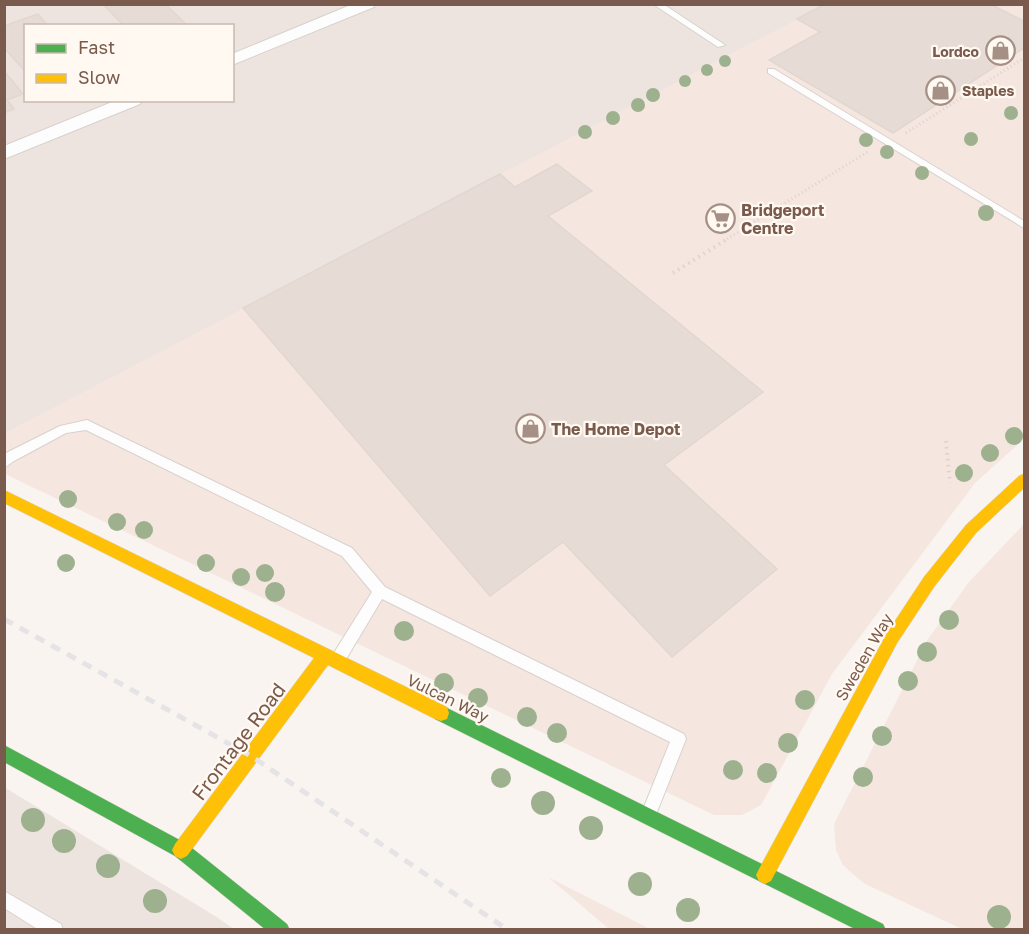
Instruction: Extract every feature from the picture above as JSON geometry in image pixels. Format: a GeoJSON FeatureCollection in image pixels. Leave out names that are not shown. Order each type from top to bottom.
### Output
{"type":"FeatureCollection","features":[{"type":"Feature","properties":{"kind":"street"},"geometry":{"type":"LineString","coordinates":[[234,59],[368,4]]}},
{"type":"Feature","properties":{"kind":"street"},"geometry":{"type":"LineString","coordinates":[[4,153],[129,102]]}},
{"type":"Feature","properties":{"kind":"street","name":"Sweden Way"},"geometry":{"type":"LineString","coordinates":[[765,875],[892,639],[929,582],[971,529],[1024,480]]}},
{"type":"Feature","properties":{"kind":"street","name":"Vulcan Way"},"geometry":{"type":"LineString","coordinates":[[4,496],[877,930]]}},
{"type":"Feature","properties":{"kind":"street","name":"Frontage Road"},"geometry":{"type":"LineString","coordinates":[[181,850],[331,659]]}},
{"type":"Feature","properties":{"kind":"street"},"geometry":{"type":"LineString","coordinates":[[4,753],[181,850],[281,930]]}},
{"type":"Feature","properties":{"kind":"lane"},"geometry":{"type":"LineString","coordinates":[[657,4],[721,45]]}},
{"type":"Feature","properties":{"kind":"lane"},"geometry":{"type":"LineString","coordinates":[[771,71],[1024,225]]}},
{"type":"Feature","properties":{"kind":"lane"},"geometry":{"type":"LineString","coordinates":[[4,463],[10,457],[64,429],[87,425],[347,552],[380,591],[679,739],[649,816]]}},
{"type":"Feature","properties":{"kind":"lane"},"geometry":{"type":"LineString","coordinates":[[331,659],[380,591]]}},
{"type":"Feature","properties":{"kind":"lane"},"geometry":{"type":"LineString","coordinates":[[5,901],[55,930]]}},
{"type":"Feature","properties":{"kind":"path"},"geometry":{"type":"LineString","coordinates":[[905,134],[1024,58]]}},
{"type":"Feature","properties":{"kind":"path"},"geometry":{"type":"LineString","coordinates":[[673,273],[876,146]]}},
{"type":"Feature","properties":{"kind":"path"},"geometry":{"type":"LineString","coordinates":[[946,441],[950,483]]}},
{"type":"Feature","properties":{"kind":"shaded area"},"geometry":{"type":"Polygon","coordinates":[[[12,4],[825,5],[5,433],[5,7],[12,4]]]}},
{"type":"Feature","properties":{"kind":"shaded area","name":"Bridgeport Centre"},"geometry":{"type":"Polygon","coordinates":[[[825,5],[1024,5],[1024,439],[975,483],[832,674],[761,805],[742,815],[714,815],[5,474],[4,433],[825,5]]]}},
{"type":"Feature","properties":{"kind":"shaded area"},"geometry":{"type":"Polygon","coordinates":[[[1024,524],[1024,929],[962,929],[865,884],[854,875],[843,865],[836,850],[834,824],[928,639],[969,582],[1024,524]]]}},
{"type":"Feature","properties":{"kind":"shaded area"},"geometry":{"type":"Polygon","coordinates":[[[4,787],[215,916],[234,929],[5,929],[4,787]]]}},
{"type":"Feature","properties":{"kind":"shaded area"},"geometry":{"type":"Polygon","coordinates":[[[548,877],[650,929],[609,929],[548,877]]]}},
{"type":"Feature","properties":{"kind":"building"},"geometry":{"type":"Polygon","coordinates":[[[103,4],[165,4],[186,24],[122,24],[103,4]]]}},
{"type":"Feature","properties":{"kind":"building"},"geometry":{"type":"Polygon","coordinates":[[[825,4],[990,4],[1024,21],[1024,48],[893,133],[769,60],[820,32],[797,19],[825,4]]]}},
{"type":"Feature","properties":{"kind":"building"},"geometry":{"type":"Polygon","coordinates":[[[38,14],[46,24],[24,24],[24,70],[4,48],[4,26],[38,14]]]}},
{"type":"Feature","properties":{"kind":"building"},"geometry":{"type":"Polygon","coordinates":[[[4,71],[23,94],[7,100],[14,109],[4,113],[4,71]]]}},
{"type":"Feature","properties":{"kind":"building","name":"The Home Depot"},"geometry":{"type":"Polygon","coordinates":[[[557,164],[592,191],[548,216],[763,392],[664,465],[777,569],[672,657],[563,542],[490,596],[243,308],[500,174],[515,187],[557,164]]]}},
{"type":"Feature","properties":{"kind":"railway"},"geometry":{"type":"LineString","coordinates":[[4,619],[251,756],[508,930]]}},
{"type":"Feature","properties":{"kind":"traffic: fast"},"geometry":{"type":"LineString","coordinates":[[441,713],[877,930]]}},
{"type":"Feature","properties":{"kind":"traffic: fast"},"geometry":{"type":"LineString","coordinates":[[4,753],[181,850],[281,930]]}},
{"type":"Feature","properties":{"kind":"traffic: slow"},"geometry":{"type":"LineString","coordinates":[[765,875],[892,638],[929,582],[971,529],[1024,480]]}},
{"type":"Feature","properties":{"kind":"traffic: slow"},"geometry":{"type":"LineString","coordinates":[[4,496],[441,713]]}},
{"type":"Feature","properties":{"kind":"traffic: slow"},"geometry":{"type":"LineString","coordinates":[[181,850],[325,656]]}},
{"type":"Feature","properties":{"kind":"place","name":"Lordco"},"geometry":{"type":"Point","coordinates":[1000,51]}},
{"type":"Feature","properties":{"kind":"place","name":"Staples"},"geometry":{"type":"Point","coordinates":[941,90]}},
{"type":"Feature","properties":{"kind":"place","name":"Bridgeport Centre"},"geometry":{"type":"Point","coordinates":[720,219]}},
{"type":"Feature","properties":{"kind":"place","name":"The Home Depot"},"geometry":{"type":"Point","coordinates":[530,429]}}]}
